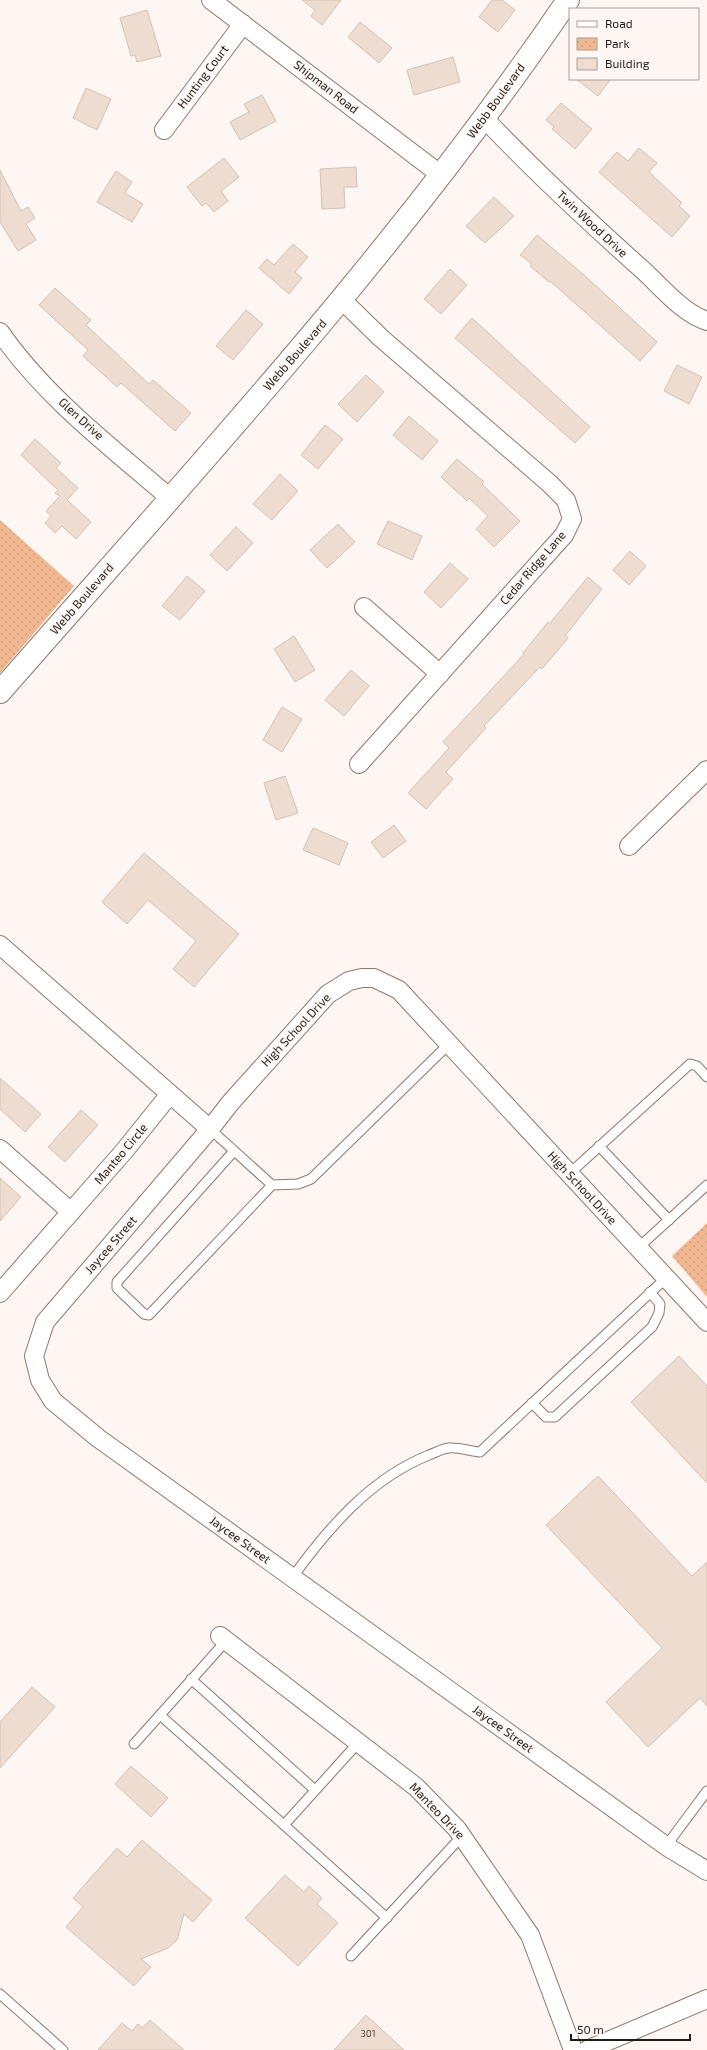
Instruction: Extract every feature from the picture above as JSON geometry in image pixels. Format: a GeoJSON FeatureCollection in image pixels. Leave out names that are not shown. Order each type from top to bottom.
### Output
{"type":"FeatureCollection","features":[{"type":"Feature","properties":{"kind":"street","name":"Shipman Road"},"geometry":{"type":"LineString","coordinates":[[211,0],[441,175]]}},
{"type":"Feature","properties":{"kind":"street","name":"Webb Boulevard"},"geometry":{"type":"LineString","coordinates":[[0,692],[342,300],[484,118],[568,0]]}},
{"type":"Feature","properties":{"kind":"street","name":"Hunting Court"},"geometry":{"type":"LineString","coordinates":[[164,130],[243,24]]}},
{"type":"Feature","properties":{"kind":"street","name":"Twin Wood Drive"},"geometry":{"type":"LineString","coordinates":[[484,118],[524,160],[580,214],[679,303],[707,321]]}},
{"type":"Feature","properties":{"kind":"street","name":"Cedar Ridge Lane"},"geometry":{"type":"LineString","coordinates":[[342,300],[381,338],[549,483],[566,500],[570,508],[572,519],[564,535],[359,764]]}},
{"type":"Feature","properties":{"kind":"street","name":"Glen Drive"},"geometry":{"type":"LineString","coordinates":[[0,332],[33,375],[79,418],[170,498]]}},
{"type":"Feature","properties":{"kind":"street"},"geometry":{"type":"LineString","coordinates":[[364,607],[440,674]]}},
{"type":"Feature","properties":{"kind":"street"},"geometry":{"type":"LineString","coordinates":[[629,846],[707,770]]}},
{"type":"Feature","properties":{"kind":"street"},"geometry":{"type":"LineString","coordinates":[[0,945],[210,1129]]}},
{"type":"Feature","properties":{"kind":"street","name":"High School Drive"},"geometry":{"type":"LineString","coordinates":[[210,1129],[231,1102],[328,994],[349,981],[362,978],[374,978],[399,990],[707,1322]]}},
{"type":"Feature","properties":{"kind":"street","name":"Manteo Circle"},"geometry":{"type":"LineString","coordinates":[[0,1293],[126,1150],[170,1094]]}},
{"type":"Feature","properties":{"kind":"street","name":"Jaycee Street"},"geometry":{"type":"LineString","coordinates":[[210,1129],[45,1322],[34,1356],[40,1380],[53,1401],[98,1438],[292,1578],[666,1846],[707,1871]]}},
{"type":"Feature","properties":{"kind":"street"},"geometry":{"type":"LineString","coordinates":[[0,1149],[71,1212]]}},
{"type":"Feature","properties":{"kind":"street","name":"Manteo Drive"},"geometry":{"type":"LineString","coordinates":[[223,1638],[416,1787],[462,1836],[530,1935],[574,2050]]}},
{"type":"Feature","properties":{"kind":"street"},"geometry":{"type":"LineString","coordinates":[[587,2050],[707,2000]]}},
{"type":"Feature","properties":{"kind":"lane"},"geometry":{"type":"LineString","coordinates":[[210,1129],[272,1185],[298,1184],[311,1179],[449,1044]]}},
{"type":"Feature","properties":{"kind":"lane"},"geometry":{"type":"LineString","coordinates":[[569,1174],[690,1064],[697,1066],[707,1078]]}},
{"type":"Feature","properties":{"kind":"lane"},"geometry":{"type":"LineString","coordinates":[[600,1146],[669,1220]]}},
{"type":"Feature","properties":{"kind":"lane"},"geometry":{"type":"LineString","coordinates":[[234,1151],[117,1282],[117,1288],[144,1314],[149,1315],[272,1185]]}},
{"type":"Feature","properties":{"kind":"lane"},"geometry":{"type":"LineString","coordinates":[[638,1248],[707,1185]]}},
{"type":"Feature","properties":{"kind":"lane"},"geometry":{"type":"LineString","coordinates":[[292,1578],[306,1558],[366,1492],[386,1477],[415,1461],[450,1448],[480,1452],[666,1278]]}},
{"type":"Feature","properties":{"kind":"lane"},"geometry":{"type":"LineString","coordinates":[[532,1403],[546,1417],[555,1417],[652,1327],[659,1313],[660,1304],[650,1292]]}},
{"type":"Feature","properties":{"kind":"lane"},"geometry":{"type":"LineString","coordinates":[[134,1744],[192,1679],[223,1638]]}},
{"type":"Feature","properties":{"kind":"lane"},"geometry":{"type":"LineString","coordinates":[[192,1679],[315,1790]]}},
{"type":"Feature","properties":{"kind":"lane"},"geometry":{"type":"LineString","coordinates":[[160,1715],[387,1918]]}},
{"type":"Feature","properties":{"kind":"lane"},"geometry":{"type":"LineString","coordinates":[[284,1825],[358,1743]]}},
{"type":"Feature","properties":{"kind":"lane"},"geometry":{"type":"LineString","coordinates":[[666,1846],[707,1791]]}},
{"type":"Feature","properties":{"kind":"lane"},"geometry":{"type":"LineString","coordinates":[[351,1956],[462,1836]]}},
{"type":"Feature","properties":{"kind":"lane"},"geometry":{"type":"LineString","coordinates":[[0,1994],[63,2050]]}},
{"type":"Feature","properties":{"kind":"green space"},"geometry":{"type":"Polygon","coordinates":[[[0,520],[74,586],[0,673],[0,520]]]}},
{"type":"Feature","properties":{"kind":"green space"},"geometry":{"type":"Polygon","coordinates":[[[707,1223],[707,1297],[672,1256],[707,1223]]]}},
{"type":"Feature","properties":{"kind":"building"},"geometry":{"type":"Polygon","coordinates":[[[302,0],[341,0],[322,25],[311,16],[315,10],[302,0]]]}},
{"type":"Feature","properties":{"kind":"building"},"geometry":{"type":"Polygon","coordinates":[[[492,0],[502,0],[515,10],[498,32],[479,17],[492,0]]]}},
{"type":"Feature","properties":{"kind":"building"},"geometry":{"type":"Polygon","coordinates":[[[147,10],[161,56],[137,62],[135,55],[131,56],[120,18],[147,10]]]}},
{"type":"Feature","properties":{"kind":"building"},"geometry":{"type":"Polygon","coordinates":[[[360,22],[392,48],[379,63],[348,37],[360,22]]]}},
{"type":"Feature","properties":{"kind":"building"},"geometry":{"type":"Polygon","coordinates":[[[453,57],[460,82],[414,95],[407,70],[453,57]]]}},
{"type":"Feature","properties":{"kind":"building"},"geometry":{"type":"Polygon","coordinates":[[[577,80],[610,80],[598,96],[577,80]]]}},
{"type":"Feature","properties":{"kind":"building"},"geometry":{"type":"Polygon","coordinates":[[[86,88],[111,99],[97,130],[73,118],[86,88]]]}},
{"type":"Feature","properties":{"kind":"building"},"geometry":{"type":"Polygon","coordinates":[[[262,95],[276,121],[240,140],[230,122],[249,112],[244,104],[262,95]]]}},
{"type":"Feature","properties":{"kind":"building"},"geometry":{"type":"Polygon","coordinates":[[[561,103],[592,129],[575,149],[552,129],[554,127],[546,120],[561,103]]]}},
{"type":"Feature","properties":{"kind":"building"},"geometry":{"type":"Polygon","coordinates":[[[639,148],[657,163],[649,172],[682,203],[679,206],[690,216],[672,237],[599,172],[617,152],[628,161],[639,148]]]}},
{"type":"Feature","properties":{"kind":"building"},"geometry":{"type":"Polygon","coordinates":[[[224,158],[239,177],[221,191],[228,201],[214,212],[206,203],[202,206],[187,187],[224,158]]]}},
{"type":"Feature","properties":{"kind":"building"},"geometry":{"type":"Polygon","coordinates":[[[356,167],[357,187],[344,187],[345,208],[322,209],[320,169],[356,167]]]}},
{"type":"Feature","properties":{"kind":"building"},"geometry":{"type":"Polygon","coordinates":[[[0,170],[21,211],[28,207],[35,218],[26,224],[36,240],[18,251],[0,222],[0,170]]]}},
{"type":"Feature","properties":{"kind":"building"},"geometry":{"type":"Polygon","coordinates":[[[116,171],[132,182],[125,193],[143,204],[132,222],[97,202],[116,171]]]}},
{"type":"Feature","properties":{"kind":"building"},"geometry":{"type":"Polygon","coordinates":[[[494,197],[514,216],[485,243],[466,226],[494,197]]]}},
{"type":"Feature","properties":{"kind":"building"},"geometry":{"type":"Polygon","coordinates":[[[537,235],[584,275],[657,342],[640,361],[550,281],[549,282],[530,266],[532,264],[520,255],[537,235]]]}},
{"type":"Feature","properties":{"kind":"building"},"geometry":{"type":"Polygon","coordinates":[[[293,244],[308,257],[295,272],[302,278],[289,294],[259,268],[267,259],[274,265],[293,244]]]}},
{"type":"Feature","properties":{"kind":"building"},"geometry":{"type":"Polygon","coordinates":[[[450,269],[467,285],[441,314],[424,299],[450,269]]]}},
{"type":"Feature","properties":{"kind":"building"},"geometry":{"type":"Polygon","coordinates":[[[55,288],[91,320],[86,325],[149,384],[153,380],[191,413],[175,431],[121,383],[117,387],[83,356],[88,350],[39,305],[55,288]]]}},
{"type":"Feature","properties":{"kind":"building"},"geometry":{"type":"Polygon","coordinates":[[[246,310],[263,324],[233,360],[216,346],[246,310]]]}},
{"type":"Feature","properties":{"kind":"building"},"geometry":{"type":"Polygon","coordinates":[[[472,318],[590,427],[575,443],[455,338],[472,318]]]}},
{"type":"Feature","properties":{"kind":"building"},"geometry":{"type":"Polygon","coordinates":[[[677,365],[702,377],[689,404],[664,391],[677,365]]]}},
{"type":"Feature","properties":{"kind":"building"},"geometry":{"type":"Polygon","coordinates":[[[366,375],[384,392],[357,422],[338,404],[366,375]]]}},
{"type":"Feature","properties":{"kind":"building"},"geometry":{"type":"Polygon","coordinates":[[[409,416],[438,441],[422,460],[393,435],[409,416]]]}},
{"type":"Feature","properties":{"kind":"building"},"geometry":{"type":"Polygon","coordinates":[[[325,425],[343,439],[318,469],[301,455],[325,425]]]}},
{"type":"Feature","properties":{"kind":"building"},"geometry":{"type":"Polygon","coordinates":[[[35,439],[61,463],[56,468],[78,488],[67,500],[91,522],[76,539],[62,526],[55,533],[45,523],[51,516],[46,511],[60,496],[55,493],[58,490],[21,455],[35,439]]]}},
{"type":"Feature","properties":{"kind":"building"},"geometry":{"type":"Polygon","coordinates":[[[457,459],[484,482],[482,484],[520,521],[494,547],[476,529],[488,516],[469,498],[467,501],[441,477],[457,459]]]}},
{"type":"Feature","properties":{"kind":"building"},"geometry":{"type":"Polygon","coordinates":[[[280,474],[298,491],[272,520],[253,504],[280,474]]]}},
{"type":"Feature","properties":{"kind":"building"},"geometry":{"type":"Polygon","coordinates":[[[388,521],[422,536],[412,560],[377,544],[388,521]]]}},
{"type":"Feature","properties":{"kind":"building"},"geometry":{"type":"Polygon","coordinates":[[[338,524],[355,542],[327,568],[310,550],[338,524]]]}},
{"type":"Feature","properties":{"kind":"building"},"geometry":{"type":"Polygon","coordinates":[[[236,527],[253,543],[227,571],[210,555],[236,527]]]}},
{"type":"Feature","properties":{"kind":"building"},"geometry":{"type":"Polygon","coordinates":[[[630,551],[646,566],[629,585],[613,570],[630,551]]]}},
{"type":"Feature","properties":{"kind":"building"},"geometry":{"type":"Polygon","coordinates":[[[450,563],[468,579],[441,608],[424,592],[450,563]]]}},
{"type":"Feature","properties":{"kind":"building"},"geometry":{"type":"Polygon","coordinates":[[[187,576],[205,591],[180,620],[162,606],[187,576]]]}},
{"type":"Feature","properties":{"kind":"building"},"geometry":{"type":"Polygon","coordinates":[[[588,577],[602,589],[565,636],[568,638],[542,669],[540,667],[484,726],[486,728],[446,772],[453,779],[426,809],[408,793],[449,748],[443,742],[524,654],[523,653],[548,622],[550,623],[588,577]]]}},
{"type":"Feature","properties":{"kind":"building"},"geometry":{"type":"Polygon","coordinates":[[[294,636],[315,670],[295,682],[274,649],[294,636]]]}},
{"type":"Feature","properties":{"kind":"building"},"geometry":{"type":"Polygon","coordinates":[[[351,670],[369,686],[344,716],[325,700],[351,670]]]}},
{"type":"Feature","properties":{"kind":"building"},"geometry":{"type":"Polygon","coordinates":[[[282,707],[302,719],[282,752],[263,740],[282,707]]]}},
{"type":"Feature","properties":{"kind":"building"},"geometry":{"type":"Polygon","coordinates":[[[285,776],[298,813],[276,820],[264,783],[285,776]]]}},
{"type":"Feature","properties":{"kind":"building"},"geometry":{"type":"Polygon","coordinates":[[[394,825],[406,841],[383,858],[371,842],[394,825]]]}},
{"type":"Feature","properties":{"kind":"building"},"geometry":{"type":"Polygon","coordinates":[[[313,828],[348,843],[339,865],[303,850],[313,828]]]}},
{"type":"Feature","properties":{"kind":"building"},"geometry":{"type":"Polygon","coordinates":[[[144,853],[239,934],[194,987],[173,969],[196,941],[148,900],[127,924],[102,902],[144,853]]]}},
{"type":"Feature","properties":{"kind":"building"},"geometry":{"type":"Polygon","coordinates":[[[0,1078],[41,1114],[25,1132],[0,1109],[0,1078]]]}},
{"type":"Feature","properties":{"kind":"building"},"geometry":{"type":"Polygon","coordinates":[[[81,1110],[98,1125],[65,1162],[48,1147],[81,1110]]]}},
{"type":"Feature","properties":{"kind":"building"},"geometry":{"type":"Polygon","coordinates":[[[0,1178],[21,1197],[0,1221],[0,1178]]]}},
{"type":"Feature","properties":{"kind":"building"},"geometry":{"type":"Polygon","coordinates":[[[679,1356],[707,1386],[707,1483],[631,1402],[679,1356]]]}},
{"type":"Feature","properties":{"kind":"building"},"geometry":{"type":"Polygon","coordinates":[[[598,1476],[692,1576],[707,1562],[707,1706],[700,1698],[648,1747],[606,1702],[662,1648],[546,1525],[598,1476]]]}},
{"type":"Feature","properties":{"kind":"building"},"geometry":{"type":"Polygon","coordinates":[[[32,1687],[55,1707],[0,1768],[0,1722],[32,1687]]]}},
{"type":"Feature","properties":{"kind":"building"},"geometry":{"type":"Polygon","coordinates":[[[131,1766],[168,1798],[151,1817],[115,1784],[131,1766]]]}},
{"type":"Feature","properties":{"kind":"building"},"geometry":{"type":"Polygon","coordinates":[[[142,1840],[212,1900],[193,1922],[184,1914],[177,1940],[168,1948],[141,1959],[151,1967],[134,1986],[66,1927],[83,1907],[73,1898],[117,1848],[127,1857],[142,1840]]]}},
{"type":"Feature","properties":{"kind":"building"},"geometry":{"type":"Polygon","coordinates":[[[285,1875],[304,1892],[309,1886],[322,1898],[317,1904],[338,1923],[298,1966],[245,1918],[285,1875]]]}},
{"type":"Feature","properties":{"kind":"building"},"geometry":{"type":"Polygon","coordinates":[[[366,2015],[404,2050],[334,2050],[366,2015]]]}},
{"type":"Feature","properties":{"kind":"building"},"geometry":{"type":"Polygon","coordinates":[[[150,2020],[184,2050],[98,2050],[122,2023],[132,2031],[138,2024],[142,2028],[150,2020]]]}}]}
